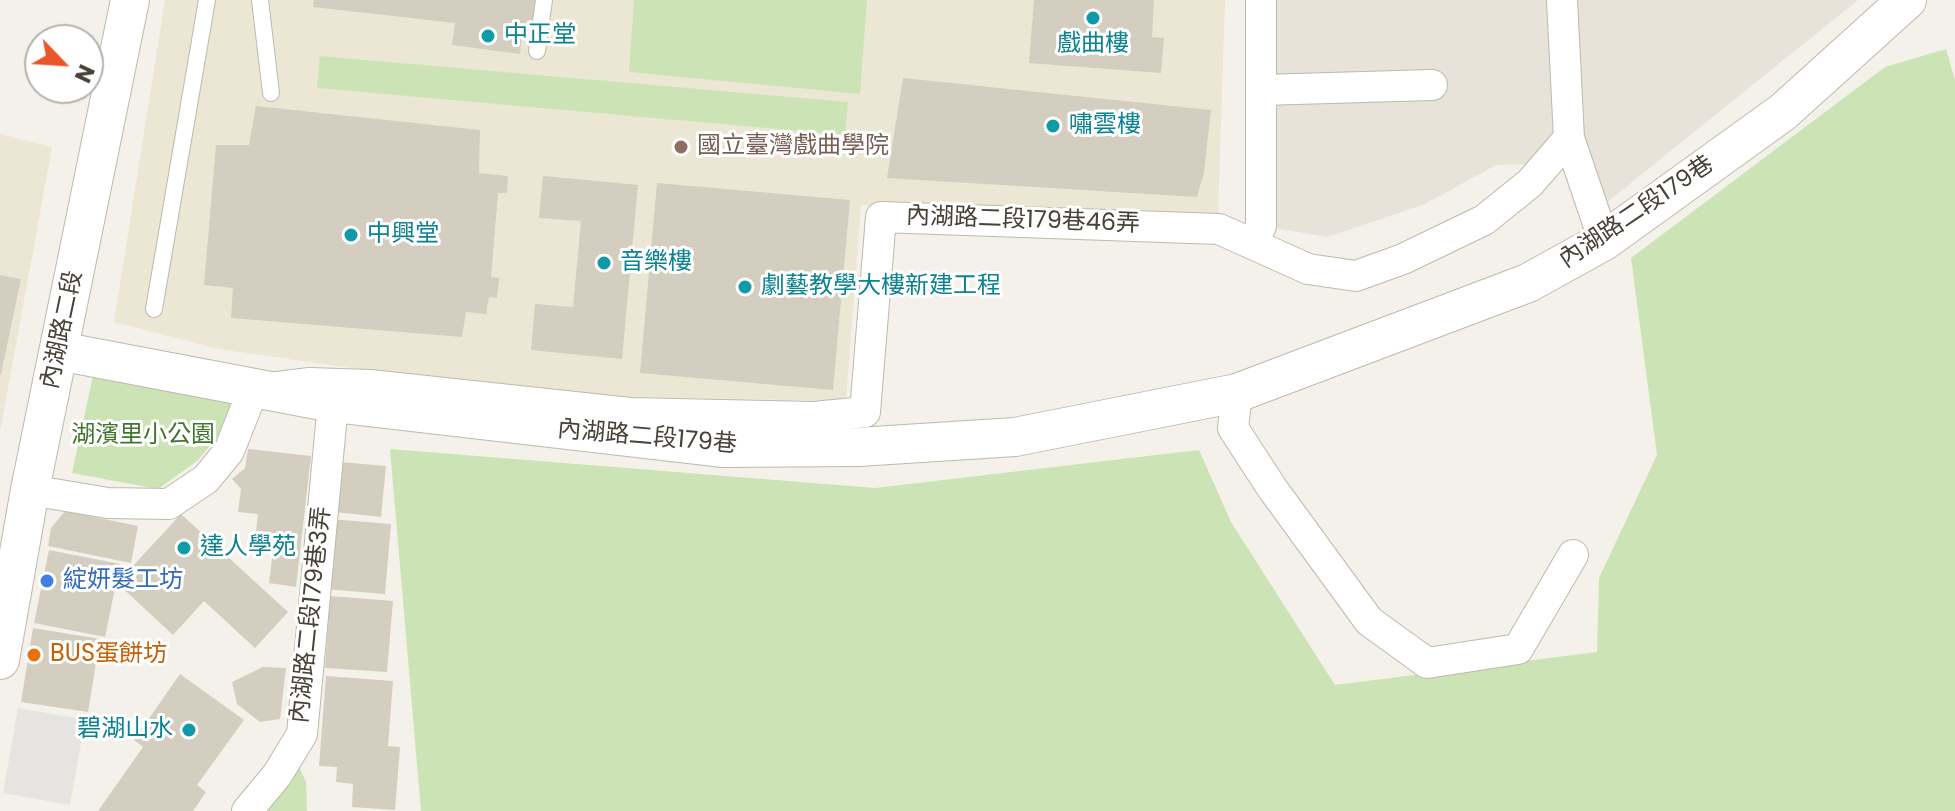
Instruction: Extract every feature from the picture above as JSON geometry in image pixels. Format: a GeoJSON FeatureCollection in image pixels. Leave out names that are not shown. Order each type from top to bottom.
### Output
{"type":"FeatureCollection","features":[{"type":"Feature","properties":{"kind":"street","name":"內湖路二段"},"geometry":{"type":"LineString","coordinates":[[0,660],[30,490],[130,0]]}},
{"type":"Feature","properties":{"kind":"street"},"geometry":{"type":"LineString","coordinates":[[1252,244],[1261,226],[1261,0]]}},
{"type":"Feature","properties":{"kind":"street"},"geometry":{"type":"LineString","coordinates":[[1562,0],[1569,138],[1604,241]]}},
{"type":"Feature","properties":{"kind":"street","name":"內湖路二段179巷"},"geometry":{"type":"LineString","coordinates":[[59,351],[333,403],[722,448],[828,447],[1015,437],[1237,393],[1528,283],[1604,241],[1783,112],[1907,0]]}},
{"type":"Feature","properties":{"kind":"street"},"geometry":{"type":"LineString","coordinates":[[1262,90],[1432,85]]}},
{"type":"Feature","properties":{"kind":"street","name":"內湖路二段179巷46弄"},"geometry":{"type":"LineString","coordinates":[[253,390],[310,383],[355,384],[630,413],[814,417],[865,412],[881,217],[1219,229],[1308,269],[1356,276],[1403,259],[1484,220],[1530,183],[1569,138]]}},
{"type":"Feature","properties":{"kind":"street"},"geometry":{"type":"LineString","coordinates":[[30,490],[108,503],[169,504],[206,479],[229,451],[253,390]]}},
{"type":"Feature","properties":{"kind":"street"},"geometry":{"type":"LineString","coordinates":[[1237,393],[1233,428],[1272,488],[1369,621],[1427,663],[1518,649],[1573,555]]}},
{"type":"Feature","properties":{"kind":"street","name":"內湖路二段179巷3弄"},"geometry":{"type":"LineString","coordinates":[[247,811],[277,775],[302,734],[333,403]]}},
{"type":"Feature","properties":{"kind":"lane"},"geometry":{"type":"LineString","coordinates":[[154,309],[207,0]]}},
{"type":"Feature","properties":{"kind":"lane"},"geometry":{"type":"LineString","coordinates":[[260,0],[271,93]]}},
{"type":"Feature","properties":{"kind":"lane"},"geometry":{"type":"LineString","coordinates":[[537,51],[544,0]]}},
{"type":"Feature","properties":{"kind":"shaded area","name":"國立臺灣戲曲學院"},"geometry":{"type":"Polygon","coordinates":[[[165,0],[1225,0],[1218,214],[861,205],[846,401],[542,395],[219,349],[114,322],[165,0]]]}},
{"type":"Feature","properties":{"kind":"shaded area"},"geometry":{"type":"Polygon","coordinates":[[[1260,0],[1858,0],[1596,211],[1578,163],[1496,165],[1425,204],[1328,237],[1261,226],[1260,0]]]}},
{"type":"Feature","properties":{"kind":"shaded area"},"geometry":{"type":"Polygon","coordinates":[[[0,134],[52,147],[0,432],[0,134]]]}},
{"type":"Feature","properties":{"kind":"shaded area"},"geometry":{"type":"Polygon","coordinates":[[[18,708],[85,720],[70,805],[3,793],[18,708]]]}},
{"type":"Feature","properties":{"kind":"green space"},"geometry":{"type":"Polygon","coordinates":[[[634,0],[867,0],[860,94],[629,72],[634,0]]]}},
{"type":"Feature","properties":{"kind":"green space"},"geometry":{"type":"Polygon","coordinates":[[[1946,49],[1955,80],[1955,811],[421,811],[390,449],[875,488],[1199,450],[1231,522],[1335,685],[1597,652],[1599,578],[1657,455],[1631,258],[1885,67],[1946,49]]]}},
{"type":"Feature","properties":{"kind":"green space"},"geometry":{"type":"Polygon","coordinates":[[[320,56],[848,102],[845,135],[317,88],[320,56]]]}},
{"type":"Feature","properties":{"kind":"green space","name":"湖濱里小公園"},"geometry":{"type":"Polygon","coordinates":[[[93,376],[231,403],[221,433],[197,461],[158,489],[72,473],[93,376]]]}},
{"type":"Feature","properties":{"kind":"green space"},"geometry":{"type":"Polygon","coordinates":[[[298,764],[306,782],[307,811],[254,811],[298,764]]]}},
{"type":"Feature","properties":{"kind":"building","name":"中正堂"},"geometry":{"type":"Polygon","coordinates":[[[314,0],[540,0],[537,27],[523,26],[520,54],[452,45],[455,23],[313,7],[314,0]]]}},
{"type":"Feature","properties":{"kind":"building","name":"戲曲樓"},"geometry":{"type":"Polygon","coordinates":[[[1034,0],[1154,0],[1152,37],[1164,38],[1161,73],[1029,63],[1034,0]]]}},
{"type":"Feature","properties":{"kind":"building","name":"嘯雲樓"},"geometry":{"type":"Polygon","coordinates":[[[903,78],[1211,110],[1204,172],[1197,197],[887,178],[903,78]]]}},
{"type":"Feature","properties":{"kind":"building","name":"中興堂"},"geometry":{"type":"Polygon","coordinates":[[[256,106],[480,130],[479,173],[508,176],[507,193],[498,193],[491,277],[499,278],[497,298],[489,297],[486,314],[466,312],[462,337],[231,318],[233,288],[204,285],[216,145],[249,145],[256,106]]]}},
{"type":"Feature","properties":{"kind":"building","name":"音樂樓"},"geometry":{"type":"Polygon","coordinates":[[[543,176],[638,185],[622,359],[531,350],[535,304],[573,307],[581,221],[539,218],[543,176]]]}},
{"type":"Feature","properties":{"kind":"building","name":"劇藝教學大樓新建工程"},"geometry":{"type":"Polygon","coordinates":[[[657,183],[850,200],[833,390],[640,373],[657,183]]]}},
{"type":"Feature","properties":{"kind":"building"},"geometry":{"type":"Polygon","coordinates":[[[0,275],[21,279],[1,374],[0,374],[0,275]]]}},
{"type":"Feature","properties":{"kind":"building"},"geometry":{"type":"Polygon","coordinates":[[[248,449],[311,456],[296,587],[269,583],[273,551],[254,549],[258,514],[238,512],[241,489],[232,479],[245,468],[248,449]]]}},
{"type":"Feature","properties":{"kind":"building"},"geometry":{"type":"Polygon","coordinates":[[[340,462],[386,466],[381,517],[335,512],[340,462]]]}},
{"type":"Feature","properties":{"kind":"building"},"geometry":{"type":"Polygon","coordinates":[[[65,511],[138,526],[131,563],[48,546],[51,528],[65,511]]]}},
{"type":"Feature","properties":{"kind":"building","name":"達人學苑"},"geometry":{"type":"Polygon","coordinates":[[[181,514],[288,612],[255,648],[204,601],[173,635],[117,583],[181,514]]]}},
{"type":"Feature","properties":{"kind":"building"},"geometry":{"type":"Polygon","coordinates":[[[330,519],[391,524],[385,594],[324,589],[330,519]]]}},
{"type":"Feature","properties":{"kind":"building"},"geometry":{"type":"Polygon","coordinates":[[[49,550],[120,564],[105,637],[34,623],[49,550]]]}},
{"type":"Feature","properties":{"kind":"building"},"geometry":{"type":"Polygon","coordinates":[[[330,596],[393,601],[387,672],[325,668],[330,596]]]}},
{"type":"Feature","properties":{"kind":"building"},"geometry":{"type":"Polygon","coordinates":[[[33,628],[100,639],[88,712],[21,702],[33,628]]]}},
{"type":"Feature","properties":{"kind":"building"},"geometry":{"type":"Polygon","coordinates":[[[263,667],[286,668],[280,719],[260,722],[237,704],[232,682],[263,667]]]}},
{"type":"Feature","properties":{"kind":"building","name":"碧湖山水"},"geometry":{"type":"Polygon","coordinates":[[[180,674],[244,720],[197,785],[206,792],[193,811],[98,811],[143,747],[134,740],[180,674]]]}},
{"type":"Feature","properties":{"kind":"building"},"geometry":{"type":"Polygon","coordinates":[[[326,676],[393,681],[388,746],[400,747],[395,810],[352,807],[353,784],[336,782],[337,767],[319,766],[326,676]]]}},
{"type":"Feature","properties":{"kind":"place","name":"戲曲樓"},"geometry":{"type":"Point","coordinates":[1093,18]}},
{"type":"Feature","properties":{"kind":"place","name":"中正堂"},"geometry":{"type":"Point","coordinates":[488,36]}},
{"type":"Feature","properties":{"kind":"place","name":"嘯雲樓"},"geometry":{"type":"Point","coordinates":[1053,126]}},
{"type":"Feature","properties":{"kind":"place","name":"國立臺灣戲曲學院"},"geometry":{"type":"Point","coordinates":[681,147]}},
{"type":"Feature","properties":{"kind":"place","name":"中興堂"},"geometry":{"type":"Point","coordinates":[351,235]}},
{"type":"Feature","properties":{"kind":"place","name":"音樂樓"},"geometry":{"type":"Point","coordinates":[604,263]}},
{"type":"Feature","properties":{"kind":"place","name":"劇藝教學大樓新建工程"},"geometry":{"type":"Point","coordinates":[745,287]}},
{"type":"Feature","properties":{"kind":"place","name":"達人學苑"},"geometry":{"type":"Point","coordinates":[184,548]}},
{"type":"Feature","properties":{"kind":"place","name":"綻妍髮工坊"},"geometry":{"type":"Point","coordinates":[47,581]}},
{"type":"Feature","properties":{"kind":"place","name":"BUS蛋餅坊"},"geometry":{"type":"Point","coordinates":[34,655]}},
{"type":"Feature","properties":{"kind":"place","name":"碧湖山水"},"geometry":{"type":"Point","coordinates":[189,730]}}]}
